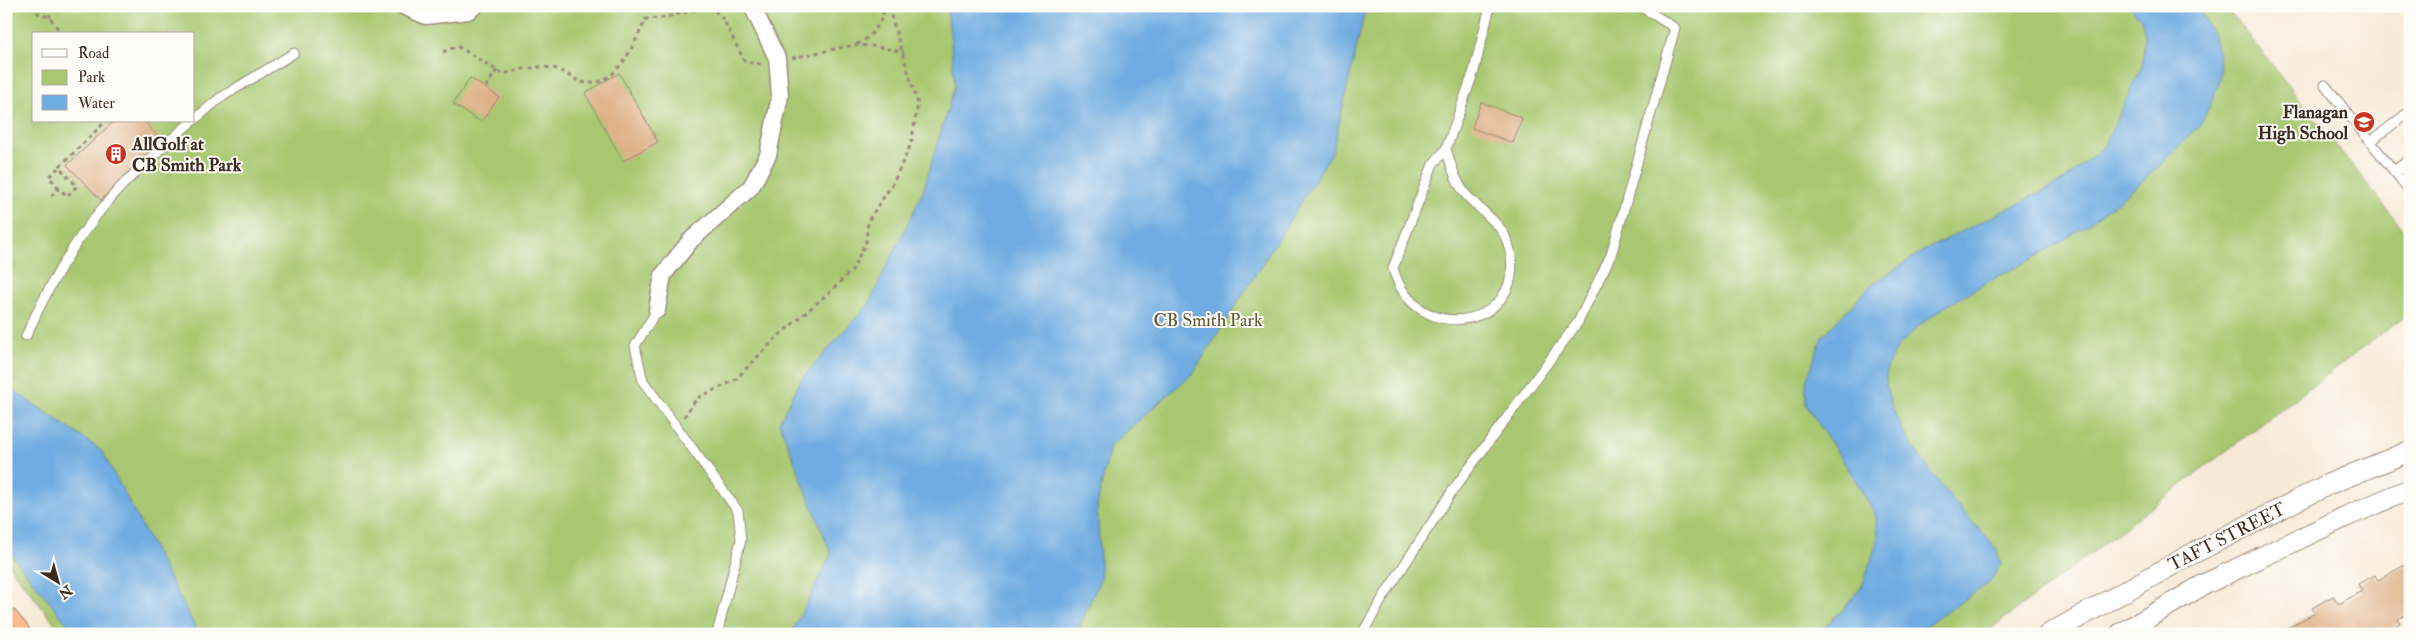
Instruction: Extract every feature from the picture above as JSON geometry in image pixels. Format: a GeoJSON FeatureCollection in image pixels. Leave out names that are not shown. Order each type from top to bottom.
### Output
{"type":"FeatureCollection","features":[{"type":"Feature","properties":{"kind":"highway"},"geometry":{"type":"LineString","coordinates":[[6,622],[16,634]]}},
{"type":"Feature","properties":{"kind":"street"},"geometry":{"type":"LineString","coordinates":[[403,6],[426,16],[468,11],[475,6]]}},
{"type":"Feature","properties":{"kind":"street"},"geometry":{"type":"LineString","coordinates":[[657,310],[663,275],[691,240],[750,187],[768,155],[780,96],[777,58],[752,6]]}},
{"type":"Feature","properties":{"kind":"street","name":"TAFT STREET"},"geometry":{"type":"LineString","coordinates":[[2049,634],[2194,553],[2329,484],[2410,450]]}},
{"type":"Feature","properties":{"kind":"street","name":"TAFT STREET"},"geometry":{"type":"LineString","coordinates":[[2120,634],[2203,585],[2410,488]]}},
{"type":"Feature","properties":{"kind":"lane"},"geometry":{"type":"LineString","coordinates":[[1446,149],[1455,177],[1468,197],[1496,221],[1506,236],[1512,258],[1511,277],[1504,294],[1493,306],[1463,320],[1443,319],[1425,313],[1406,297],[1397,282],[1393,268],[1433,164],[1446,149],[1474,71],[1490,6]]}},
{"type":"Feature","properties":{"kind":"lane"},"geometry":{"type":"LineString","coordinates":[[1362,634],[1384,596],[1453,490],[1578,322],[1611,255],[1675,28],[1640,6]]}},
{"type":"Feature","properties":{"kind":"lane"},"geometry":{"type":"LineString","coordinates":[[195,119],[240,85],[294,53]]}},
{"type":"Feature","properties":{"kind":"lane"},"geometry":{"type":"LineString","coordinates":[[2325,85],[2410,191]]}},
{"type":"Feature","properties":{"kind":"lane"},"geometry":{"type":"LineString","coordinates":[[2370,142],[2410,111]]}},
{"type":"Feature","properties":{"kind":"lane"},"geometry":{"type":"LineString","coordinates":[[26,336],[57,272],[76,242],[105,205],[191,122]]}},
{"type":"Feature","properties":{"kind":"lane"},"geometry":{"type":"LineString","coordinates":[[2394,171],[2410,159]]}},
{"type":"Feature","properties":{"kind":"lane"},"geometry":{"type":"LineString","coordinates":[[2394,171],[2410,165]]}},
{"type":"Feature","properties":{"kind":"lane"},"geometry":{"type":"LineString","coordinates":[[657,310],[635,346],[643,381],[738,511],[741,540],[717,634]]}},
{"type":"Feature","properties":{"kind":"path"},"geometry":{"type":"LineString","coordinates":[[31,6],[38,13],[50,18],[60,32]]}},
{"type":"Feature","properties":{"kind":"path"},"geometry":{"type":"LineString","coordinates":[[49,6],[50,18]]}},
{"type":"Feature","properties":{"kind":"path"},"geometry":{"type":"LineString","coordinates":[[854,46],[865,41],[871,34],[883,15],[886,6]]}},
{"type":"Feature","properties":{"kind":"path"},"geometry":{"type":"LineString","coordinates":[[677,426],[697,398],[734,381],[776,338],[852,270],[866,242],[868,221],[892,183],[911,144],[918,104],[904,52],[886,6]]}},
{"type":"Feature","properties":{"kind":"path"},"geometry":{"type":"LineString","coordinates":[[444,52],[457,46],[504,74],[528,69],[555,68],[581,82],[594,82],[608,76],[620,66],[631,50],[646,19],[662,18],[700,9],[712,9],[723,19],[745,62],[765,64]]}},
{"type":"Feature","properties":{"kind":"path"},"geometry":{"type":"LineString","coordinates":[[786,59],[854,46],[872,46],[904,52]]}},
{"type":"Feature","properties":{"kind":"path"},"geometry":{"type":"LineString","coordinates":[[486,87],[497,70]]}},
{"type":"Feature","properties":{"kind":"path"},"geometry":{"type":"LineString","coordinates":[[59,167],[77,186],[67,196],[48,177],[105,122]]}},
{"type":"Feature","properties":{"kind":"path"},"geometry":{"type":"LineString","coordinates":[[51,196],[59,188]]}},
{"type":"Feature","properties":{"kind":"green space","name":"CB Smith Park"},"geometry":{"type":"Polygon","coordinates":[[[6,6],[2225,6],[2410,238],[2410,312],[1984,634],[63,634],[6,562],[6,6]]]}},
{"type":"Feature","properties":{"kind":"water"},"geometry":{"type":"Polygon","coordinates":[[[947,6],[1366,6],[1332,153],[1193,373],[1110,446],[1097,506],[1101,578],[1076,634],[791,634],[831,554],[779,422],[802,378],[868,305],[922,194],[955,85],[947,6]]]}},
{"type":"Feature","properties":{"kind":"water"},"geometry":{"type":"Polygon","coordinates":[[[2130,6],[2195,6],[2201,14],[2211,31],[2217,49],[2220,69],[2216,89],[2202,121],[2135,188],[2100,215],[2046,251],[1978,287],[1927,320],[1906,338],[1892,357],[1886,377],[1889,397],[1898,420],[1911,444],[1946,491],[1996,548],[2001,564],[1989,583],[1914,634],[1816,634],[1843,610],[1863,585],[1878,539],[1876,516],[1848,468],[1806,405],[1806,382],[1822,337],[1871,285],[1923,251],[2065,180],[2105,145],[2142,66],[2145,36],[2142,21],[2130,6]]]}},
{"type":"Feature","properties":{"kind":"water"},"geometry":{"type":"Polygon","coordinates":[[[6,385],[102,451],[199,634],[75,634],[6,548],[6,385]]]}},
{"type":"Feature","properties":{"kind":"building"},"geometry":{"type":"Polygon","coordinates":[[[619,73],[658,142],[623,161],[585,93],[619,73]]]}},
{"type":"Feature","properties":{"kind":"building"},"geometry":{"type":"Polygon","coordinates":[[[470,78],[499,97],[481,122],[453,104],[470,78]]]}},
{"type":"Feature","properties":{"kind":"building"},"geometry":{"type":"Polygon","coordinates":[[[1481,102],[1522,118],[1513,143],[1472,128],[1481,102]]]}},
{"type":"Feature","properties":{"kind":"building","name":"AllGolf at CB Smith Park"},"geometry":{"type":"Polygon","coordinates":[[[113,122],[145,122],[161,140],[101,200],[67,165],[113,122]]]}},
{"type":"Feature","properties":{"kind":"building"},"geometry":{"type":"Polygon","coordinates":[[[2410,562],[2410,612],[2398,619],[2400,623],[2383,634],[2277,634],[2315,613],[2312,608],[2333,596],[2339,604],[2362,591],[2358,584],[2375,575],[2378,580],[2410,562]]]}},
{"type":"Feature","properties":{"kind":"place","name":"Flanagan High School"},"geometry":{"type":"Point","coordinates":[2364,122]}},
{"type":"Feature","properties":{"kind":"place","name":"AllGolf at CB Smith Park"},"geometry":{"type":"Point","coordinates":[116,154]}}]}
